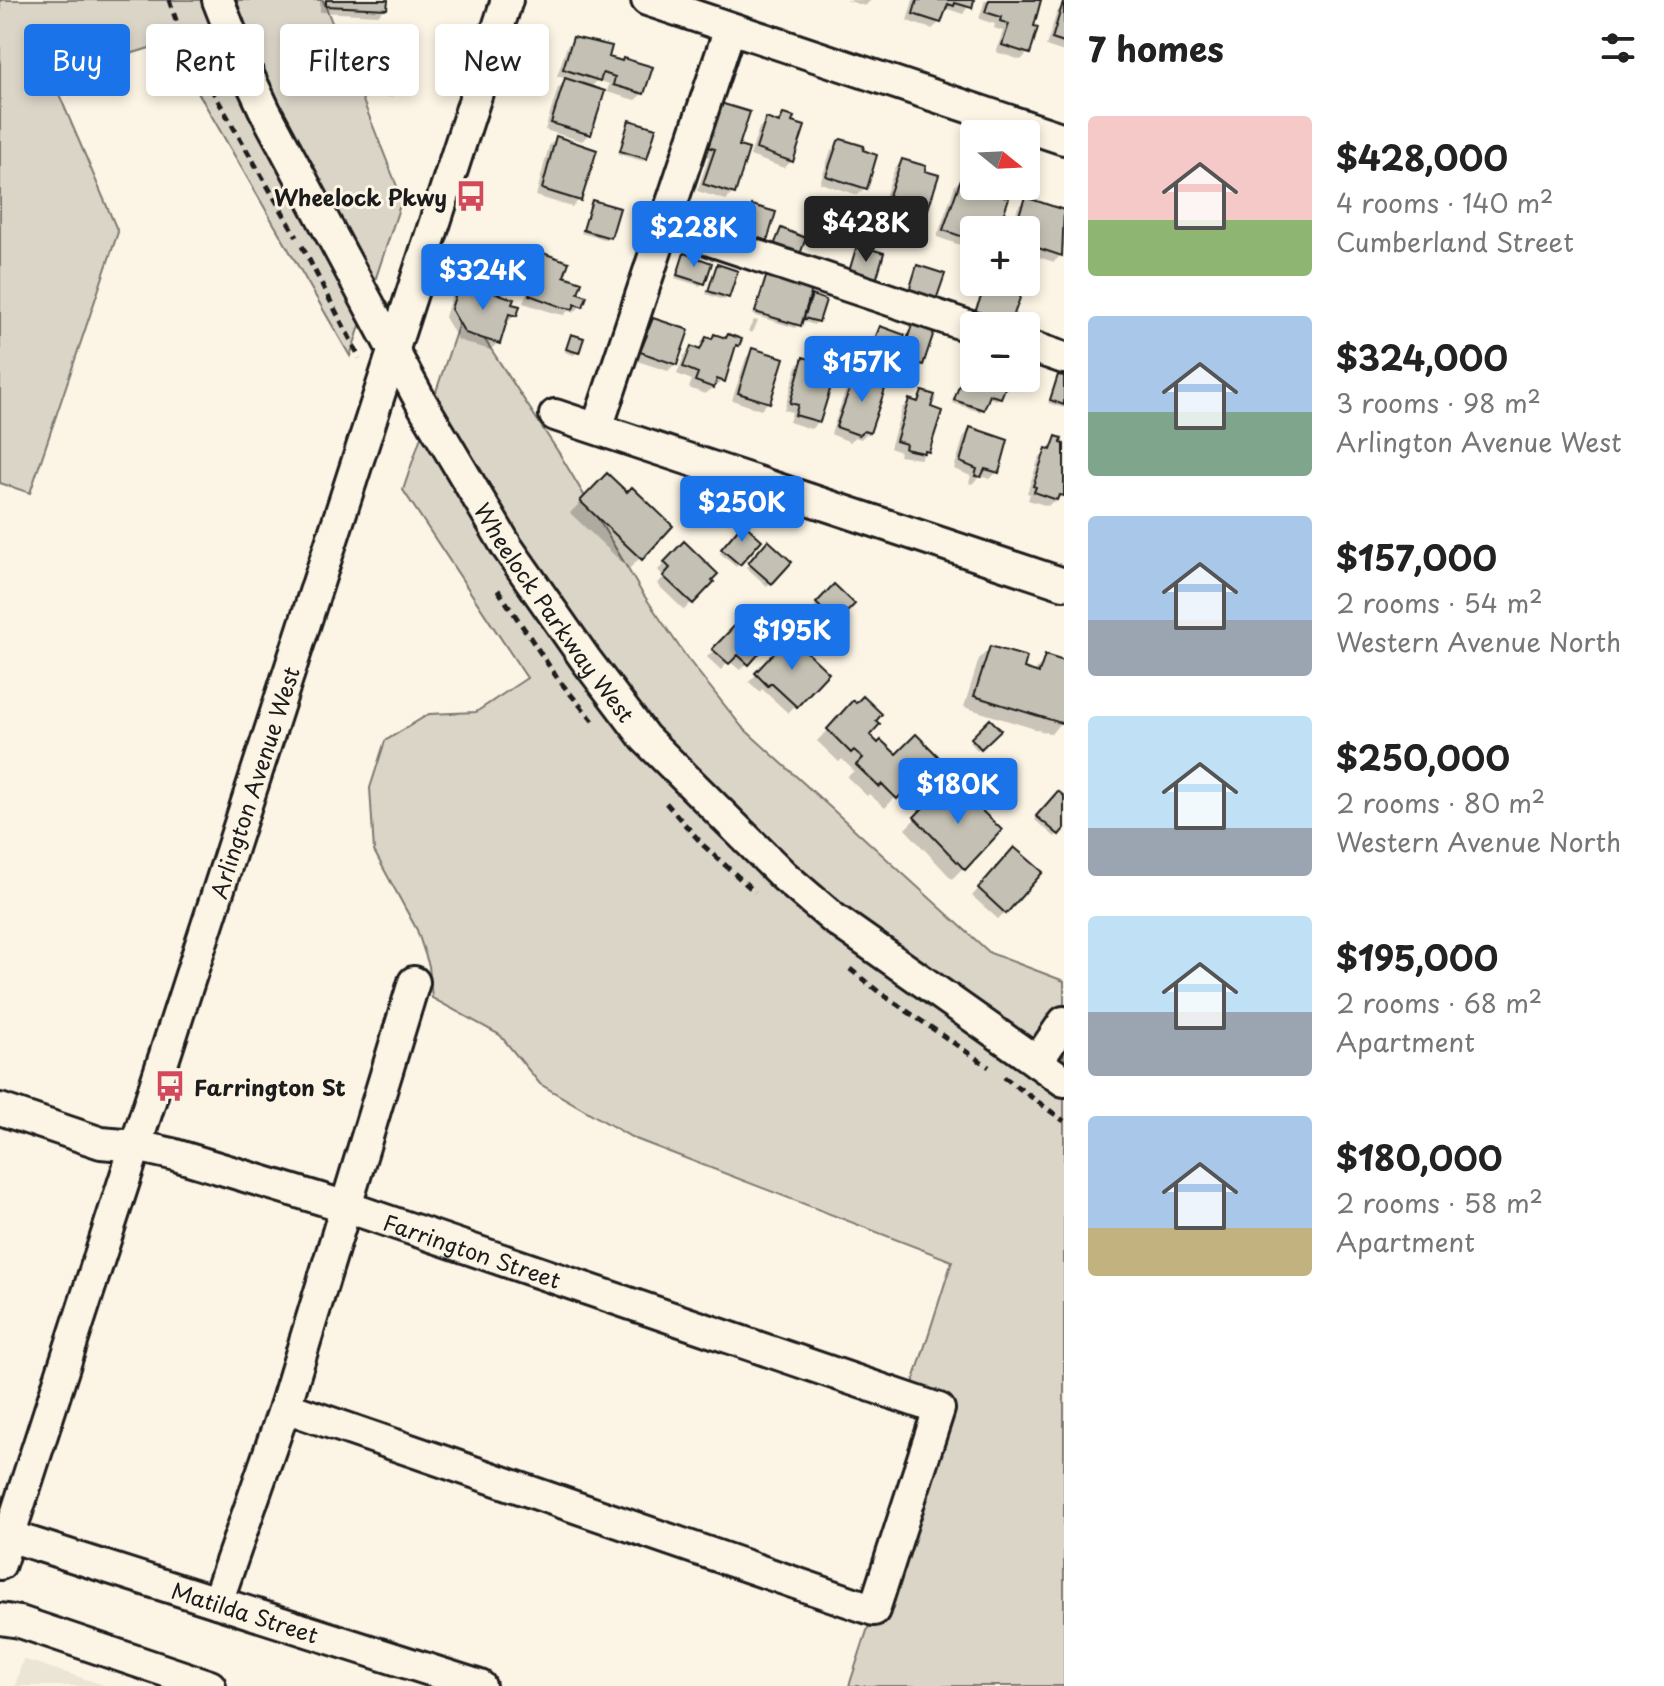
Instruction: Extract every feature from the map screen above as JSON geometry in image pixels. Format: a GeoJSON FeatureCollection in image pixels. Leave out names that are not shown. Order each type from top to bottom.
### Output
{"type":"FeatureCollection","features":[{"type":"Feature","properties":{"kind":"street","name":"Wheelock Parkway West"},"geometry":{"type":"LineString","coordinates":[[218,0],[265,111],[421,402],[530,582],[645,738],[784,876],[833,918],[1064,1081]]}},
{"type":"Feature","properties":{"kind":"street","name":"Arlington Avenue West"},"geometry":{"type":"LineString","coordinates":[[4,1550],[507,0]]}},
{"type":"Feature","properties":{"kind":"street"},"geometry":{"type":"LineString","coordinates":[[647,0],[1064,139]]}},
{"type":"Feature","properties":{"kind":"street"},"geometry":{"type":"LineString","coordinates":[[597,428],[730,28]]}},
{"type":"Feature","properties":{"kind":"street"},"geometry":{"type":"LineString","coordinates":[[665,225],[960,323]]}},
{"type":"Feature","properties":{"kind":"street"},"geometry":{"type":"LineString","coordinates":[[1040,350],[1064,358]]}},
{"type":"Feature","properties":{"kind":"street"},"geometry":{"type":"LineString","coordinates":[[555,415],[1064,584]]}},
{"type":"Feature","properties":{"kind":"street"},"geometry":{"type":"LineString","coordinates":[[217,1602],[285,1407],[414,982]]}},
{"type":"Feature","properties":{"kind":"street"},"geometry":{"type":"LineString","coordinates":[[1037,1062],[1064,1022]]}},
{"type":"Feature","properties":{"kind":"street","name":"Farrington Street"},"geometry":{"type":"LineString","coordinates":[[0,1109],[101,1143],[136,1146],[344,1206],[939,1409],[874,1610],[285,1407]]}},
{"type":"Feature","properties":{"kind":"street","name":"Matilda Street"},"geometry":{"type":"LineString","coordinates":[[4,1550],[217,1602],[480,1686]]}},
{"type":"Feature","properties":{"kind":"street"},"geometry":{"type":"LineString","coordinates":[[0,1619],[20,1622],[210,1686]]}},
{"type":"Feature","properties":{"kind":"path"},"geometry":{"type":"LineString","coordinates":[[169,0],[183,40],[296,236],[380,391]]}},
{"type":"Feature","properties":{"kind":"path"},"geometry":{"type":"LineString","coordinates":[[879,992],[1064,1121]]}},
{"type":"Feature","properties":{"kind":"shaded area"},"geometry":{"type":"Polygon","coordinates":[[[0,0],[323,0],[333,24],[280,24],[280,96],[361,96],[402,199],[350,356],[200,96],[264,96],[264,24],[146,24],[146,49],[130,54],[130,24],[24,24],[24,96],[60,96],[118,232],[30,493],[0,483],[0,0]]]}},
{"type":"Feature","properties":{"kind":"shaded area"},"geometry":{"type":"Polygon","coordinates":[[[464,308],[559,453],[641,591],[687,658],[742,727],[990,953],[1064,981],[1064,1686],[849,1686],[939,1410],[908,1399],[952,1261],[633,1138],[540,1084],[500,1035],[432,998],[429,966],[417,930],[374,851],[370,788],[385,741],[429,714],[476,712],[527,678],[403,490],[464,308]]]}},
{"type":"Feature","properties":{"kind":"shaded area"},"geometry":{"type":"Polygon","coordinates":[[[23,1659],[107,1686],[15,1686],[23,1659]]]}},
{"type":"Feature","properties":{"kind":"building"},"geometry":{"type":"Polygon","coordinates":[[[326,0],[388,0],[387,9],[326,6],[326,0]]]}},
{"type":"Feature","properties":{"kind":"building"},"geometry":{"type":"Polygon","coordinates":[[[917,0],[974,0],[972,8],[948,4],[941,23],[913,14],[917,0]]]}},
{"type":"Feature","properties":{"kind":"building"},"geometry":{"type":"Polygon","coordinates":[[[989,0],[1041,0],[1034,26],[1038,27],[1030,54],[1002,45],[1009,24],[1000,21],[1001,17],[985,12],[989,0]]]}},
{"type":"Feature","properties":{"kind":"building"},"geometry":{"type":"Polygon","coordinates":[[[1064,2],[1064,43],[1052,39],[1064,2]]]}},
{"type":"Feature","properties":{"kind":"building"},"geometry":{"type":"Polygon","coordinates":[[[359,22],[413,23],[413,24],[359,22]]]}},
{"type":"Feature","properties":{"kind":"building"},"geometry":{"type":"Polygon","coordinates":[[[573,37],[612,46],[609,57],[653,67],[644,94],[613,85],[615,77],[603,73],[600,81],[563,69],[573,37]]]}},
{"type":"Feature","properties":{"kind":"building"},"geometry":{"type":"Polygon","coordinates":[[[565,78],[605,91],[591,135],[551,123],[565,78]]]}},
{"type":"Feature","properties":{"kind":"building"},"geometry":{"type":"Polygon","coordinates":[[[717,102],[750,112],[739,146],[749,149],[735,194],[703,184],[715,149],[703,146],[717,102]]]}},
{"type":"Feature","properties":{"kind":"building"},"geometry":{"type":"Polygon","coordinates":[[[783,114],[794,117],[792,122],[805,126],[793,162],[756,149],[766,118],[779,123],[783,114]]]}},
{"type":"Feature","properties":{"kind":"building"},"geometry":{"type":"Polygon","coordinates":[[[629,120],[656,128],[647,159],[620,151],[629,120]]]}},
{"type":"Feature","properties":{"kind":"building"},"geometry":{"type":"Polygon","coordinates":[[[556,136],[597,150],[581,201],[542,189],[556,136]]]}},
{"type":"Feature","properties":{"kind":"building"},"geometry":{"type":"Polygon","coordinates":[[[841,139],[864,146],[863,150],[877,155],[867,189],[826,176],[841,139]]]}},
{"type":"Feature","properties":{"kind":"building"},"geometry":{"type":"Polygon","coordinates":[[[902,159],[926,166],[925,171],[939,175],[928,209],[888,198],[902,159]]]}},
{"type":"Feature","properties":{"kind":"building"},"geometry":{"type":"Polygon","coordinates":[[[960,182],[960,200],[1008,200],[1003,216],[960,216],[960,236],[943,230],[960,182]]]}},
{"type":"Feature","properties":{"kind":"building"},"geometry":{"type":"Polygon","coordinates":[[[592,200],[620,208],[611,238],[583,230],[592,200]]]}},
{"type":"Feature","properties":{"kind":"building"},"geometry":{"type":"Polygon","coordinates":[[[1024,200],[1034,200],[1064,210],[1062,256],[1040,249],[1040,216],[1019,216],[1024,200]]]}},
{"type":"Feature","properties":{"kind":"building"},"geometry":{"type":"Polygon","coordinates":[[[752,205],[776,212],[767,241],[744,233],[752,205]]]}},
{"type":"Feature","properties":{"kind":"building"},"geometry":{"type":"Polygon","coordinates":[[[781,228],[806,238],[799,257],[773,248],[781,228]]]}},
{"type":"Feature","properties":{"kind":"building"},"geometry":{"type":"Polygon","coordinates":[[[857,245],[884,253],[875,284],[848,275],[857,245]]]}},
{"type":"Feature","properties":{"kind":"building"},"geometry":{"type":"Polygon","coordinates":[[[543,253],[569,262],[564,276],[582,282],[578,293],[587,296],[583,307],[575,304],[573,309],[562,307],[529,295],[543,253]]]}},
{"type":"Feature","properties":{"kind":"building"},"geometry":{"type":"Polygon","coordinates":[[[684,253],[712,263],[705,284],[677,275],[684,253]]]}},
{"type":"Feature","properties":{"kind":"building"},"geometry":{"type":"Polygon","coordinates":[[[717,264],[738,271],[729,298],[708,291],[717,264]]]}},
{"type":"Feature","properties":{"kind":"building"},"geometry":{"type":"Polygon","coordinates":[[[917,265],[945,274],[936,300],[909,291],[917,265]]]}},
{"type":"Feature","properties":{"kind":"building"},"geometry":{"type":"Polygon","coordinates":[[[767,274],[812,289],[801,326],[755,312],[767,274]]]}},
{"type":"Feature","properties":{"kind":"building"},"geometry":{"type":"Polygon","coordinates":[[[460,281],[514,299],[512,304],[520,306],[517,316],[509,314],[500,344],[465,333],[451,309],[460,281]]]}},
{"type":"Feature","properties":{"kind":"building"},"geometry":{"type":"Polygon","coordinates":[[[812,295],[826,300],[819,322],[804,318],[812,295]]]}},
{"type":"Feature","properties":{"kind":"building"},"geometry":{"type":"Polygon","coordinates":[[[981,296],[1021,296],[1015,312],[975,312],[981,296]]]}},
{"type":"Feature","properties":{"kind":"building"},"geometry":{"type":"Polygon","coordinates":[[[653,318],[689,330],[677,365],[640,352],[647,335],[641,333],[644,325],[649,328],[653,318]]]}},
{"type":"Feature","properties":{"kind":"building"},"geometry":{"type":"Polygon","coordinates":[[[912,325],[934,332],[923,365],[901,358],[912,325]]]}},
{"type":"Feature","properties":{"kind":"building"},"geometry":{"type":"Polygon","coordinates":[[[880,326],[905,335],[894,364],[869,354],[880,326]]]}},
{"type":"Feature","properties":{"kind":"building"},"geometry":{"type":"Polygon","coordinates":[[[571,334],[584,338],[579,353],[566,349],[571,334]]]}},
{"type":"Feature","properties":{"kind":"building"},"geometry":{"type":"Polygon","coordinates":[[[714,334],[726,338],[728,334],[742,339],[739,346],[736,345],[725,382],[717,379],[714,388],[695,381],[698,373],[683,367],[691,346],[700,350],[706,337],[712,339],[714,334]]]}},
{"type":"Feature","properties":{"kind":"building"},"geometry":{"type":"Polygon","coordinates":[[[752,348],[784,358],[770,403],[738,393],[752,348]]]}},
{"type":"Feature","properties":{"kind":"building"},"geometry":{"type":"Polygon","coordinates":[[[803,357],[837,367],[820,422],[795,415],[798,405],[790,403],[803,357]]]}},
{"type":"Feature","properties":{"kind":"building"},"geometry":{"type":"Polygon","coordinates":[[[867,370],[885,377],[881,388],[885,389],[870,433],[864,431],[859,435],[836,427],[853,379],[862,383],[867,370]]]}},
{"type":"Feature","properties":{"kind":"building"},"geometry":{"type":"Polygon","coordinates":[[[1058,375],[1064,376],[1064,405],[1050,400],[1058,375]]]}},
{"type":"Feature","properties":{"kind":"building"},"geometry":{"type":"Polygon","coordinates":[[[960,383],[960,392],[1003,392],[1001,398],[990,395],[984,410],[954,400],[960,383]]]}},
{"type":"Feature","properties":{"kind":"building"},"geometry":{"type":"Polygon","coordinates":[[[922,391],[935,395],[931,407],[942,411],[929,452],[924,453],[905,449],[906,444],[896,441],[909,399],[918,402],[922,391]]]}},
{"type":"Feature","properties":{"kind":"building"},"geometry":{"type":"Polygon","coordinates":[[[970,427],[1008,440],[999,473],[985,469],[981,477],[975,476],[977,469],[960,462],[970,427]]]}},
{"type":"Feature","properties":{"kind":"building"},"geometry":{"type":"Polygon","coordinates":[[[1056,436],[1062,438],[1061,443],[1064,444],[1064,496],[1059,495],[1057,500],[1034,492],[1036,487],[1033,486],[1046,448],[1051,450],[1056,436]]]}},
{"type":"Feature","properties":{"kind":"building"},"geometry":{"type":"Polygon","coordinates":[[[607,473],[627,492],[632,487],[673,526],[642,560],[580,501],[607,473]]]}},
{"type":"Feature","properties":{"kind":"building"},"geometry":{"type":"Polygon","coordinates":[[[743,523],[762,540],[740,565],[721,549],[743,523]]]}},
{"type":"Feature","properties":{"kind":"building"},"geometry":{"type":"Polygon","coordinates":[[[768,540],[792,562],[772,584],[748,563],[768,540]]]}},
{"type":"Feature","properties":{"kind":"building"},"geometry":{"type":"Polygon","coordinates":[[[684,541],[718,574],[693,604],[663,576],[670,568],[664,562],[684,541]]]}},
{"type":"Feature","properties":{"kind":"building"},"geometry":{"type":"Polygon","coordinates":[[[834,584],[855,604],[836,623],[816,603],[834,584]]]}},
{"type":"Feature","properties":{"kind":"building"},"geometry":{"type":"Polygon","coordinates":[[[754,606],[780,630],[749,665],[738,655],[729,664],[712,649],[754,606]]]}},
{"type":"Feature","properties":{"kind":"building"},"geometry":{"type":"Polygon","coordinates":[[[790,636],[829,673],[797,707],[755,673],[790,636]]]}},
{"type":"Feature","properties":{"kind":"building"},"geometry":{"type":"Polygon","coordinates":[[[990,646],[1027,657],[1024,668],[1039,673],[1045,655],[1064,661],[1064,724],[974,696],[990,646]]]}},
{"type":"Feature","properties":{"kind":"building"},"geometry":{"type":"Polygon","coordinates":[[[863,696],[882,714],[876,721],[880,724],[870,735],[878,743],[881,740],[896,754],[916,734],[938,756],[897,799],[856,765],[863,758],[854,750],[851,753],[827,729],[853,700],[856,703],[863,696]]]}},
{"type":"Feature","properties":{"kind":"building"},"geometry":{"type":"Polygon","coordinates":[[[990,719],[1001,730],[981,749],[971,738],[990,719]]]}},
{"type":"Feature","properties":{"kind":"building"},"geometry":{"type":"Polygon","coordinates":[[[947,783],[1002,830],[965,870],[914,817],[947,783]]]}},
{"type":"Feature","properties":{"kind":"building"},"geometry":{"type":"Polygon","coordinates":[[[1058,791],[1064,796],[1064,829],[1059,835],[1036,816],[1058,791]]]}},
{"type":"Feature","properties":{"kind":"building"},"geometry":{"type":"Polygon","coordinates":[[[1014,847],[1043,872],[1006,914],[978,888],[1014,847]]]}},
{"type":"Feature","properties":{"kind":"place","name":"Wheelock Pkwy"},"geometry":{"type":"Point","coordinates":[471,196]}},
{"type":"Feature","properties":{"kind":"place","name":"Farrington St"},"geometry":{"type":"Point","coordinates":[170,1086]}}]}
